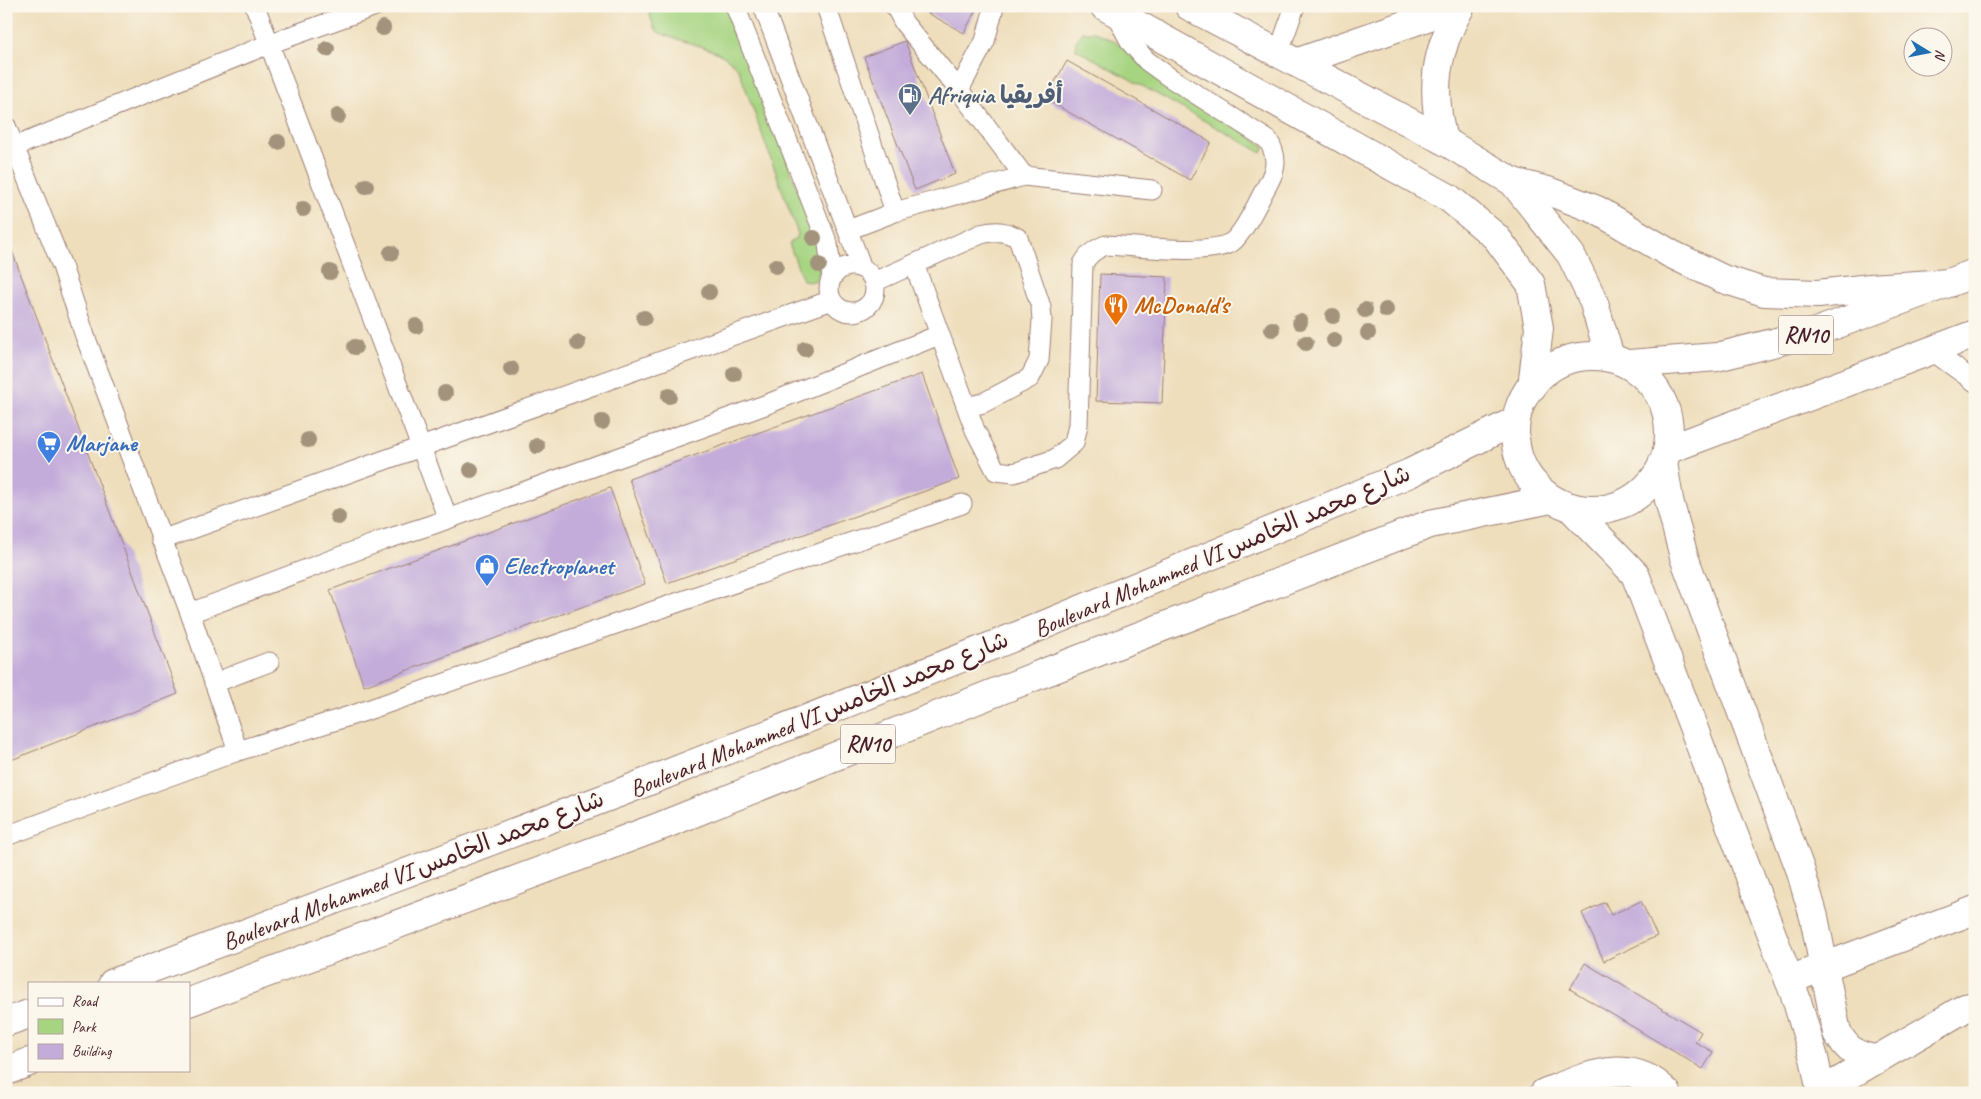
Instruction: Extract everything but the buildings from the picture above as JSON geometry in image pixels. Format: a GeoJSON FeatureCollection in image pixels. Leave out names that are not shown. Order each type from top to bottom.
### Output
{"type":"FeatureCollection","features":[{"type":"Feature","properties":{"kind":"main road"},"geometry":{"type":"LineString","coordinates":[[1188,6],[1443,140],[1513,182],[1548,191],[1597,210],[1671,254],[1723,279],[1764,292],[1818,294],[1870,288],[1949,283]]}},
{"type":"Feature","properties":{"kind":"main road"},"geometry":{"type":"LineString","coordinates":[[1287,59],[1460,6]]}},
{"type":"Feature","properties":{"kind":"main road"},"geometry":{"type":"LineString","coordinates":[[1443,140],[1437,117],[1435,90],[1437,70],[1442,47],[1450,25],[1460,6]]}},
{"type":"Feature","properties":{"kind":"main road"},"geometry":{"type":"LineString","coordinates":[[1110,10],[1449,198],[1496,237],[1531,284],[1539,328],[1532,386]]}},
{"type":"Feature","properties":{"kind":"main road"},"geometry":{"type":"LineString","coordinates":[[1513,182],[1571,256],[1594,300],[1619,361]]}},
{"type":"Feature","properties":{"kind":"main road","name":"RN10"},"geometry":{"type":"LineString","coordinates":[[1619,361],[1645,376],[1658,392],[1666,410],[1669,429],[1665,456],[1652,482],[1635,497],[1615,508],[1592,511],[1560,503],[1537,487],[1526,473],[1518,457],[1515,439],[1515,421],[1522,401],[1532,386],[1549,368],[1568,359],[1589,355],[1619,361],[1717,357],[1816,332],[1975,273]]}},
{"type":"Feature","properties":{"kind":"main road","name":"RN10"},"geometry":{"type":"LineString","coordinates":[[1665,456],[1975,334]]}},
{"type":"Feature","properties":{"kind":"main road","name":"Boulevard Mohammed VI شارع محمد الخامس"},"geometry":{"type":"LineString","coordinates":[[116,982],[624,791],[1022,634],[1410,473],[1515,421]]}},
{"type":"Feature","properties":{"kind":"main road"},"geometry":{"type":"LineString","coordinates":[[1665,456],[1669,500],[1684,558],[1800,869],[1814,917],[1837,1033],[1846,1048],[1855,1054],[1876,1059]]}},
{"type":"Feature","properties":{"kind":"main road"},"geometry":{"type":"LineString","coordinates":[[1560,503],[1635,574],[1808,1033],[1820,1092],[1965,1008],[1975,1006]]}},
{"type":"Feature","properties":{"kind":"main road","name":"Boulevard Mohammed VI شارع محمد الخامس"},"geometry":{"type":"LineString","coordinates":[[190,1002],[661,826],[1032,678],[1430,524],[1560,503]]}},
{"type":"Feature","properties":{"kind":"main road"},"geometry":{"type":"LineString","coordinates":[[1789,980],[1975,910]]}},
{"type":"Feature","properties":{"kind":"main road"},"geometry":{"type":"LineString","coordinates":[[6,1022],[28,1014]]}},
{"type":"Feature","properties":{"kind":"main road"},"geometry":{"type":"LineString","coordinates":[[6,1071],[28,1062]]}},
{"type":"Feature","properties":{"kind":"main road"},"geometry":{"type":"LineString","coordinates":[[1544,1093],[1595,1074],[1618,1070],[1642,1076],[1660,1086],[1667,1093]]}},
{"type":"Feature","properties":{"kind":"lane"},"geometry":{"type":"LineString","coordinates":[[255,6],[448,519]]}},
{"type":"Feature","properties":{"kind":"lane"},"geometry":{"type":"LineString","coordinates":[[14,147],[269,44],[374,6]]}},
{"type":"Feature","properties":{"kind":"lane"},"geometry":{"type":"LineString","coordinates":[[735,6],[828,244],[832,278]]}},
{"type":"Feature","properties":{"kind":"lane"},"geometry":{"type":"LineString","coordinates":[[763,6],[848,230],[868,275],[874,292],[871,300],[865,307],[856,311],[847,311],[838,307],[832,300],[829,285],[832,278],[845,267],[854,266],[868,275],[914,264],[991,231],[1001,231],[1018,238],[1040,307],[1042,320],[1039,360],[1030,378],[983,403],[968,407]]}},
{"type":"Feature","properties":{"kind":"lane"},"geometry":{"type":"LineString","coordinates":[[826,6],[895,212]]}},
{"type":"Feature","properties":{"kind":"lane"},"geometry":{"type":"LineString","coordinates":[[895,6],[904,23],[959,90],[1024,176]]}},
{"type":"Feature","properties":{"kind":"lane"},"geometry":{"type":"LineString","coordinates":[[959,90],[985,41],[993,11],[991,6]]}},
{"type":"Feature","properties":{"kind":"lane"},"geometry":{"type":"LineString","coordinates":[[1287,59],[1295,6]]}},
{"type":"Feature","properties":{"kind":"lane"},"geometry":{"type":"LineString","coordinates":[[914,264],[975,430],[996,471],[1014,473],[1055,459],[1074,443],[1078,425],[1082,264],[1087,256],[1097,248],[1106,245],[1211,248],[1232,242],[1274,174],[1275,160],[1268,140],[1147,61],[1131,43],[1110,10]]}},
{"type":"Feature","properties":{"kind":"lane"},"geometry":{"type":"LineString","coordinates":[[6,126],[62,266],[85,336],[190,613],[238,752]]}},
{"type":"Feature","properties":{"kind":"lane"},"geometry":{"type":"LineString","coordinates":[[848,230],[895,212],[1024,176],[1152,190]]}},
{"type":"Feature","properties":{"kind":"lane"},"geometry":{"type":"LineString","coordinates":[[161,540],[832,300]]}},
{"type":"Feature","properties":{"kind":"lane"},"geometry":{"type":"LineString","coordinates":[[190,613],[384,540],[448,519],[765,405],[939,335]]}},
{"type":"Feature","properties":{"kind":"lane"},"geometry":{"type":"LineString","coordinates":[[1931,350],[1975,382]]}},
{"type":"Feature","properties":{"kind":"lane"},"geometry":{"type":"LineString","coordinates":[[6,836],[238,752],[358,714],[962,504]]}},
{"type":"Feature","properties":{"kind":"lane"},"geometry":{"type":"LineString","coordinates":[[214,683],[269,662]]}},
{"type":"Feature","properties":{"kind":"green space"},"geometry":{"type":"Polygon","coordinates":[[[647,6],[730,6],[809,221],[819,259],[817,280],[808,282],[803,280],[789,244],[798,234],[739,70],[722,55],[712,50],[658,32],[654,27],[647,6]]]}},
{"type":"Feature","properties":{"kind":"green space"},"geometry":{"type":"Polygon","coordinates":[[[1083,32],[1095,32],[1128,48],[1265,147],[1262,153],[1076,49],[1076,41],[1083,32]]]}},
{"type":"Feature","properties":{"kind":"place","name":"Afriquia أفريقيا"},"geometry":{"type":"Point","coordinates":[910,116]}},
{"type":"Feature","properties":{"kind":"place","name":"McDonald's"},"geometry":{"type":"Point","coordinates":[1116,326]}},
{"type":"Feature","properties":{"kind":"place","name":"Marjane"},"geometry":{"type":"Point","coordinates":[49,464]}},
{"type":"Feature","properties":{"kind":"place","name":"Electroplanet"},"geometry":{"type":"Point","coordinates":[487,587]}}]}
